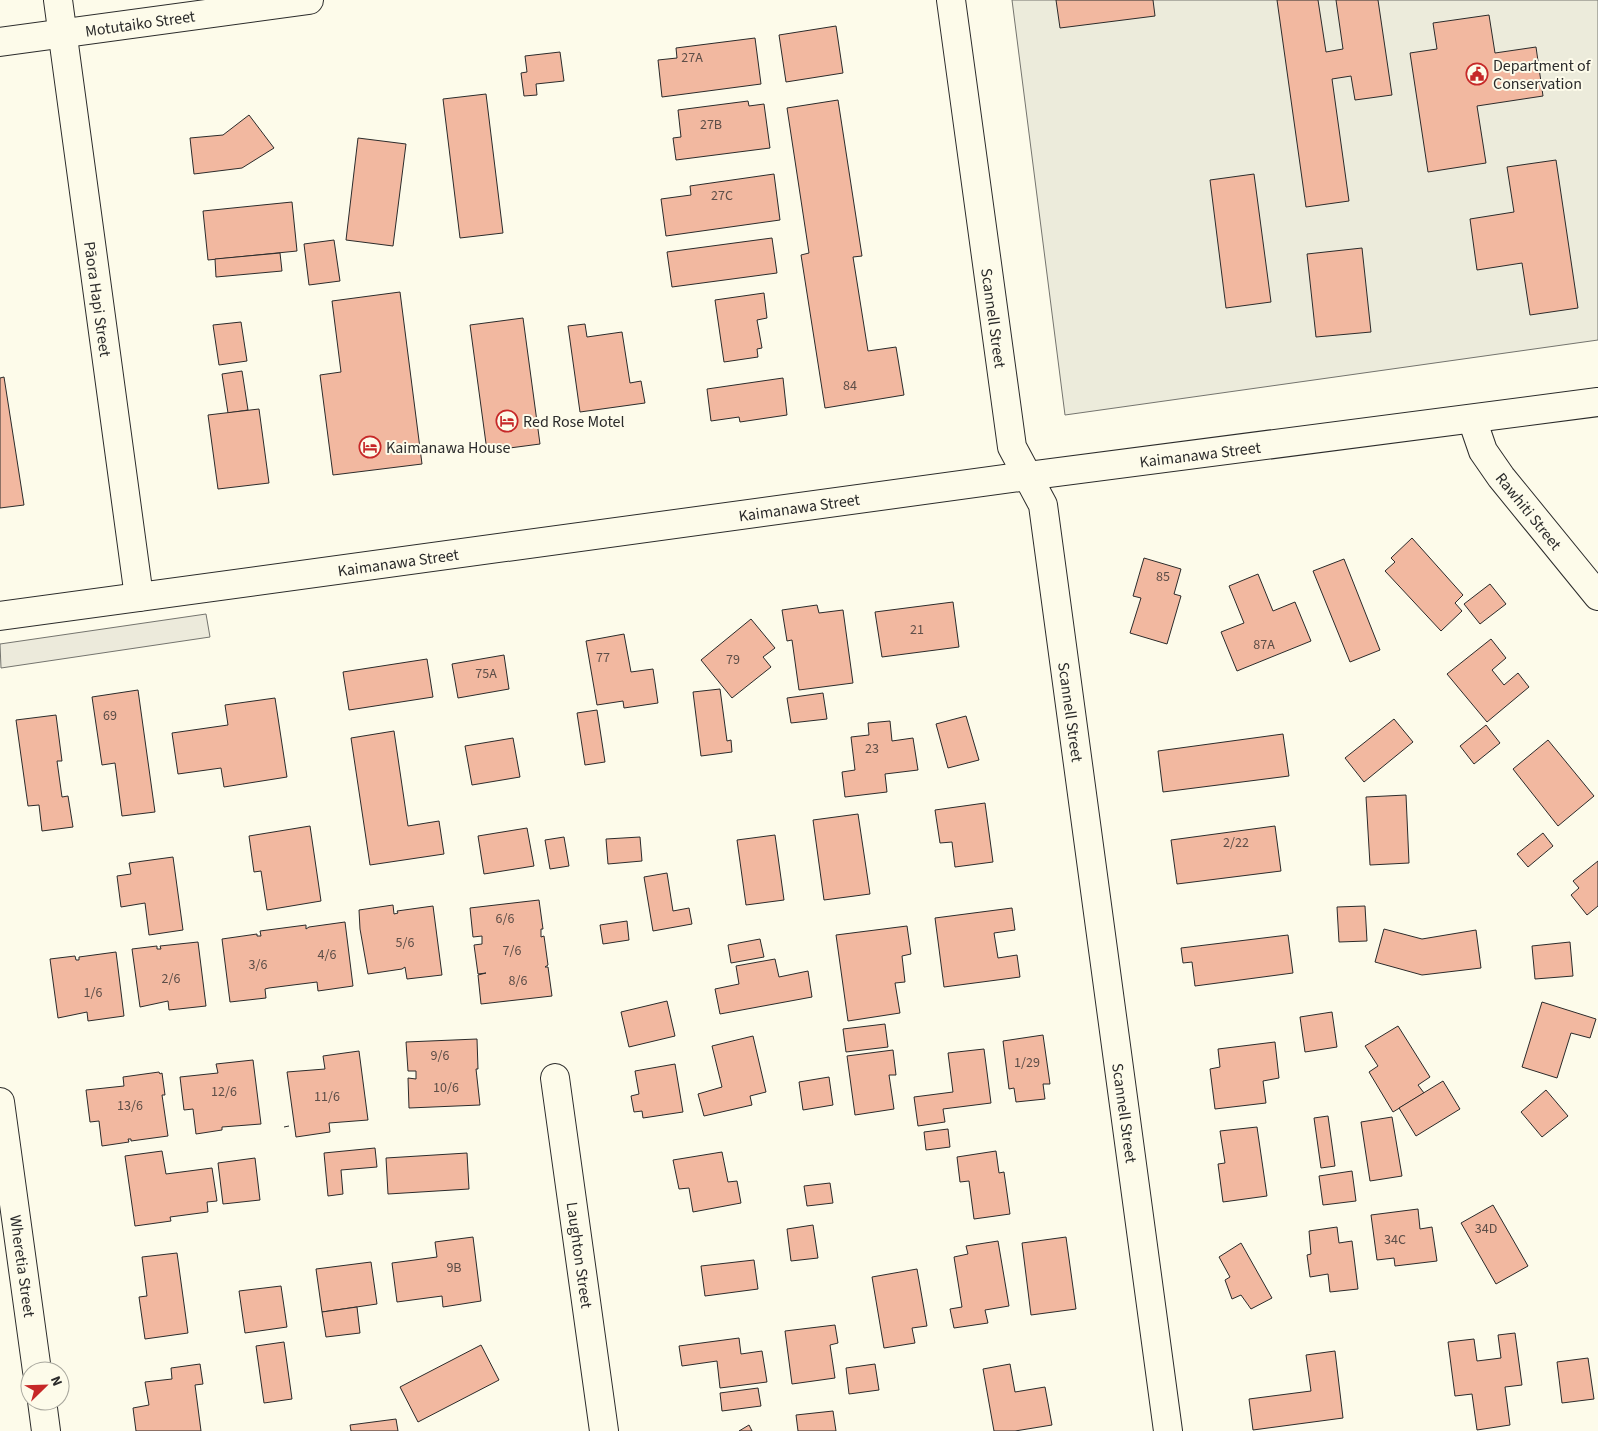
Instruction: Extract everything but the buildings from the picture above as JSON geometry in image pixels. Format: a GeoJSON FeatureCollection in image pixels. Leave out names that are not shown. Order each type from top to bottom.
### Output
{"type":"FeatureCollection","features":[{"type":"Feature","properties":{"kind":"street","name":"Pāora Hapi Street"},"geometry":{"type":"LineString","coordinates":[[58,0],[138,597]]}},
{"type":"Feature","properties":{"kind":"street","name":"Motutaiko Street"},"geometry":{"type":"LineString","coordinates":[[0,42],[309,0]]}},
{"type":"Feature","properties":{"kind":"street","name":"Scannell Street"},"geometry":{"type":"LineString","coordinates":[[951,0],[1012,447],[1042,505],[1168,1431]]}},
{"type":"Feature","properties":{"kind":"street","name":"Kaimanawa Street"},"geometry":{"type":"LineString","coordinates":[[0,616],[1027,476],[1598,402]]}},
{"type":"Feature","properties":{"kind":"street","name":"Rawhiti Street"},"geometry":{"type":"LineString","coordinates":[[1472,418],[1483,451],[1501,477],[1598,596]]}},
{"type":"Feature","properties":{"kind":"street","name":"Laughton Street"},"geometry":{"type":"LineString","coordinates":[[555,1078],[604,1431]]}},
{"type":"Feature","properties":{"kind":"street","name":"Wheretia Street"},"geometry":{"type":"LineString","coordinates":[[0,1102],[36,1361]]}},
{"type":"Feature","properties":{"kind":"street"},"geometry":{"type":"LineString","coordinates":[[43,1411],[46,1431]]}},
{"type":"Feature","properties":{"kind":"shaded area"},"geometry":{"type":"Polygon","coordinates":[[[1012,0],[1598,0],[1598,340],[1065,415],[1012,0]]]}},
{"type":"Feature","properties":{"kind":"shaded area"},"geometry":{"type":"Polygon","coordinates":[[[206,614],[210,637],[1,668],[0,644],[206,614]]]}},
{"type":"Feature","properties":{"kind":"fence"},"geometry":{"type":"LineString","coordinates":[[284,1127],[289,1126]]}},
{"type":"Feature","properties":{"kind":"place","name":"Department of Conservation"},"geometry":{"type":"Point","coordinates":[1477,74]}},
{"type":"Feature","properties":{"kind":"place","name":"Red Rose Motel"},"geometry":{"type":"Point","coordinates":[507,421]}},
{"type":"Feature","properties":{"kind":"place","name":"Kaimanawa House"},"geometry":{"type":"Point","coordinates":[370,447]}}]}
